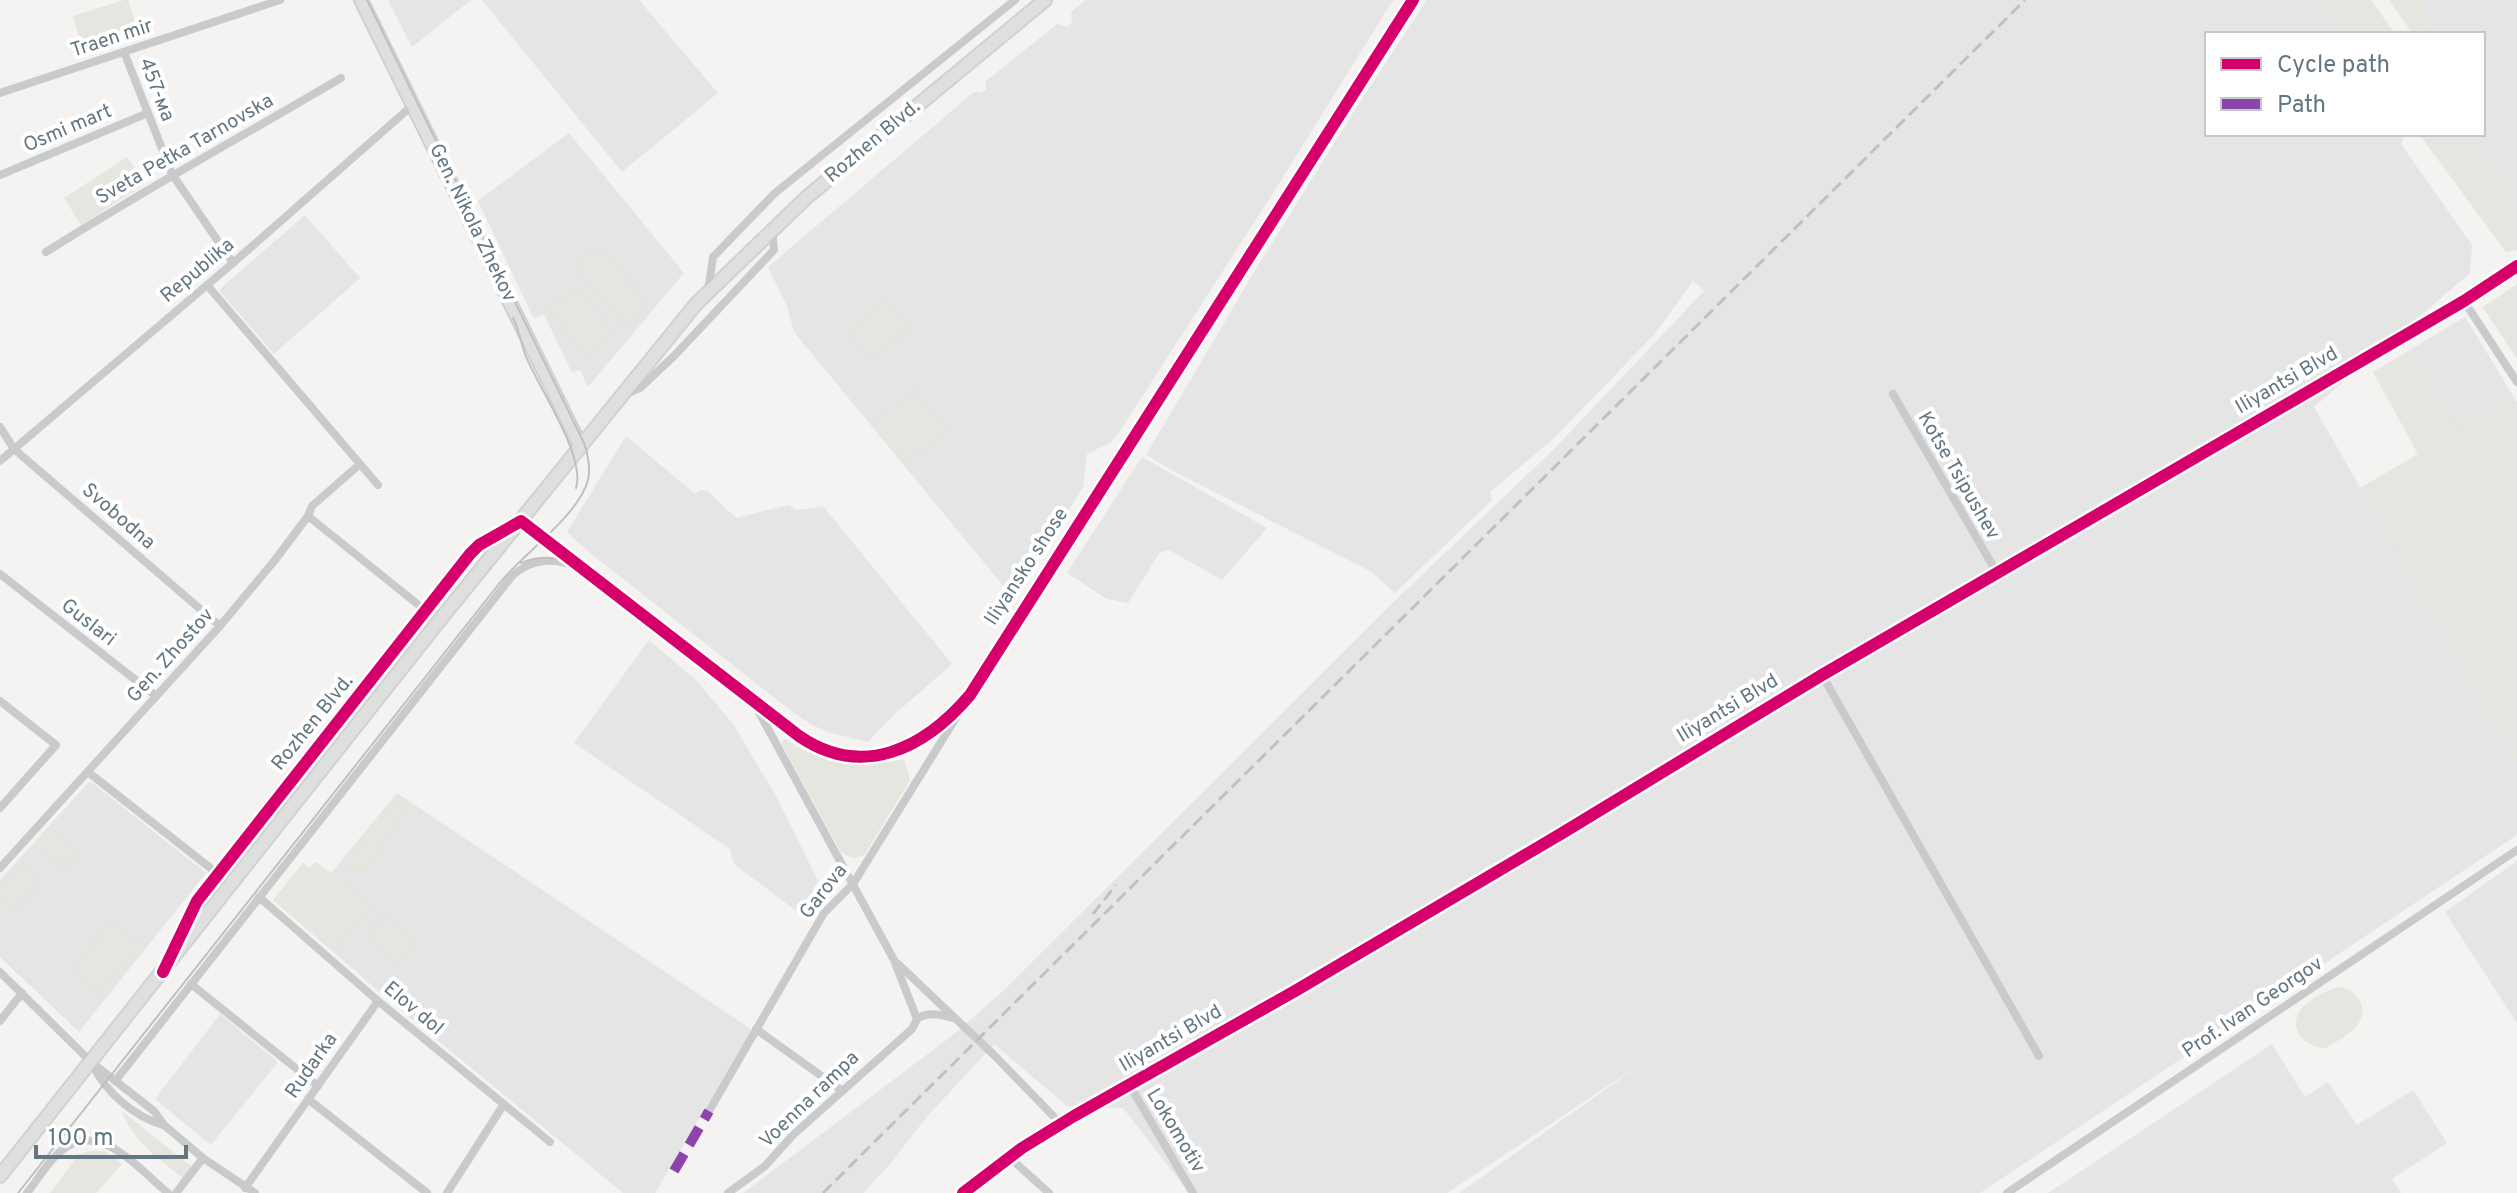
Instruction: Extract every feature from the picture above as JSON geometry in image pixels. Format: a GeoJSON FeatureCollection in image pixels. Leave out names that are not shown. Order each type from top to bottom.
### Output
{"type":"FeatureCollection","features":[{"type":"Feature","properties":{"kind":"street","name":"Traen mir"},"geometry":{"type":"LineString","coordinates":[[0,93],[280,0]]}},
{"type":"Feature","properties":{"kind":"street","name":"Gen. Nikola Zhekov"},"geometry":{"type":"LineString","coordinates":[[361,0],[581,447]]}},
{"type":"Feature","properties":{"kind":"street","name":"Rozhen Blvd."},"geometry":{"type":"LineString","coordinates":[[708,292],[713,257],[775,193],[1015,0]]}},
{"type":"Feature","properties":{"kind":"street","name":"Rozhen Blvd."},"geometry":{"type":"LineString","coordinates":[[0,1176],[521,521],[708,292],[772,228],[1045,0]]}},
{"type":"Feature","properties":{"kind":"street","name":"Iliyansko shose"},"geometry":{"type":"LineString","coordinates":[[521,521],[817,747],[841,754],[866,755],[893,752],[928,736],[970,695],[1413,0]]}},
{"type":"Feature","properties":{"kind":"street","name":"457-ма"},"geometry":{"type":"LineString","coordinates":[[124,52],[172,174],[233,263]]}},
{"type":"Feature","properties":{"kind":"street","name":"Sveta Petka Tarnovska"},"geometry":{"type":"LineString","coordinates":[[46,252],[172,174],[341,78]]}},
{"type":"Feature","properties":{"kind":"street","name":"Republika"},"geometry":{"type":"LineString","coordinates":[[0,461],[414,104]]}},
{"type":"Feature","properties":{"kind":"street","name":"Osmi mart"},"geometry":{"type":"LineString","coordinates":[[0,175],[148,113]]}},
{"type":"Feature","properties":{"kind":"street","name":"Rozhen Blvd."},"geometry":{"type":"LineString","coordinates":[[622,396],[640,388],[652,378],[774,250],[772,228]]}},
{"type":"Feature","properties":{"kind":"street","name":"Iliyantsi Blvd"},"geometry":{"type":"LineString","coordinates":[[963,1193],[1061,1124],[1556,837],[1822,675],[2464,301],[2517,266]]}},
{"type":"Feature","properties":{"kind":"street"},"geometry":{"type":"LineString","coordinates":[[207,285],[378,485]]}},
{"type":"Feature","properties":{"kind":"street"},"geometry":{"type":"LineString","coordinates":[[2464,301],[2517,382]]}},
{"type":"Feature","properties":{"kind":"street","name":"Kotse Tsipushev"},"geometry":{"type":"LineString","coordinates":[[1893,394],[1997,573]]}},
{"type":"Feature","properties":{"kind":"street","name":"Svobodna"},"geometry":{"type":"LineString","coordinates":[[0,427],[14,449],[220,626]]}},
{"type":"Feature","properties":{"kind":"street","name":"Gen. Zhostov"},"geometry":{"type":"LineString","coordinates":[[0,868],[220,626],[308,516],[312,506],[360,464]]}},
{"type":"Feature","properties":{"kind":"street"},"geometry":{"type":"LineString","coordinates":[[308,516],[426,611]]}},
{"type":"Feature","properties":{"kind":"street","name":"Rozhen Blvd."},"geometry":{"type":"LineString","coordinates":[[163,972],[197,901],[426,611],[479,545],[521,521]]}},
{"type":"Feature","properties":{"kind":"street"},"geometry":{"type":"LineString","coordinates":[[116,1080],[512,576],[527,564],[545,560],[571,564],[587,572]]}},
{"type":"Feature","properties":{"kind":"street","name":"Guslari"},"geometry":{"type":"LineString","coordinates":[[0,574],[156,696]]}},
{"type":"Feature","properties":{"kind":"street"},"geometry":{"type":"LineString","coordinates":[[1822,675],[2039,1056]]}},
{"type":"Feature","properties":{"kind":"street","name":"Garova"},"geometry":{"type":"LineString","coordinates":[[709,1111],[824,913],[853,884],[970,695]]}},
{"type":"Feature","properties":{"kind":"street"},"geometry":{"type":"LineString","coordinates":[[752,700],[894,960],[917,1019],[931,1014],[955,1018]]}},
{"type":"Feature","properties":{"kind":"street"},"geometry":{"type":"LineString","coordinates":[[0,701],[56,745],[0,808]]}},
{"type":"Feature","properties":{"kind":"street"},"geometry":{"type":"LineString","coordinates":[[88,772],[218,874]]}},
{"type":"Feature","properties":{"kind":"street","name":"Prof. Ivan Georgov"},"geometry":{"type":"LineString","coordinates":[[2007,1193],[2517,850]]}},
{"type":"Feature","properties":{"kind":"street","name":"Elov dol"},"geometry":{"type":"LineString","coordinates":[[259,897],[378,1001],[550,1142]]}},
{"type":"Feature","properties":{"kind":"street"},"geometry":{"type":"LineString","coordinates":[[894,960],[1061,1124]]}},
{"type":"Feature","properties":{"kind":"street"},"geometry":{"type":"LineString","coordinates":[[0,972],[91,1062],[154,1111],[164,1125],[203,1158],[255,1193]]}},
{"type":"Feature","properties":{"kind":"street"},"geometry":{"type":"LineString","coordinates":[[191,984],[318,1086]]}},
{"type":"Feature","properties":{"kind":"street"},"geometry":{"type":"LineString","coordinates":[[0,1021],[22,993]]}},
{"type":"Feature","properties":{"kind":"street","name":"Rudarka"},"geometry":{"type":"LineString","coordinates":[[245,1188],[378,1001]]}},
{"type":"Feature","properties":{"kind":"street","name":"Voenna rampa"},"geometry":{"type":"LineString","coordinates":[[728,1193],[765,1166],[841,1090],[912,1029],[917,1019]]}},
{"type":"Feature","properties":{"kind":"street"},"geometry":{"type":"LineString","coordinates":[[756,1029],[841,1090]]}},
{"type":"Feature","properties":{"kind":"street"},"geometry":{"type":"LineString","coordinates":[[91,1062],[104,1087],[148,1120],[164,1125]]}},
{"type":"Feature","properties":{"kind":"street","name":"Lokomotiv"},"geometry":{"type":"LineString","coordinates":[[1130,1086],[1193,1193]]}},
{"type":"Feature","properties":{"kind":"street"},"geometry":{"type":"LineString","coordinates":[[308,1099],[427,1193]]}},
{"type":"Feature","properties":{"kind":"street"},"geometry":{"type":"LineString","coordinates":[[447,1193],[504,1104]]}},
{"type":"Feature","properties":{"kind":"street"},"geometry":{"type":"LineString","coordinates":[[27,1193],[59,1153],[67,1146],[86,1140],[108,1145],[168,1193]]}},
{"type":"Feature","properties":{"kind":"street"},"geometry":{"type":"LineString","coordinates":[[176,1193],[203,1158]]}},
{"type":"Feature","properties":{"kind":"street"},"geometry":{"type":"LineString","coordinates":[[1010,1158],[1049,1193]]}},
{"type":"Feature","properties":{"kind":"shaded area"},"geometry":{"type":"Polygon","coordinates":[[[128,0],[137,29],[82,46],[73,16],[128,0]]]}},
{"type":"Feature","properties":{"kind":"shaded area"},"geometry":{"type":"Polygon","coordinates":[[[388,0],[471,0],[412,47],[388,0]]]}},
{"type":"Feature","properties":{"kind":"shaded area"},"geometry":{"type":"Polygon","coordinates":[[[482,0],[639,0],[718,93],[622,172],[482,0]]]}},
{"type":"Feature","properties":{"kind":"shaded area"},"geometry":{"type":"Polygon","coordinates":[[[1085,0],[1393,0],[1120,431],[1111,442],[1087,454],[1083,487],[1019,592],[1015,593],[1005,588],[794,332],[787,306],[768,267],[974,92],[981,93],[986,89],[986,81],[1057,24],[1067,27],[1072,23],[1071,12],[1085,0]]]}},
{"type":"Feature","properties":{"kind":"shaded area"},"geometry":{"type":"Polygon","coordinates":[[[1427,0],[2321,0],[2345,32],[2205,32],[2205,136],[2403,136],[2401,144],[2472,245],[2470,273],[2314,407],[2517,760],[2517,835],[1980,1193],[1459,1193],[1650,1058],[1447,1193],[1189,1193],[1123,1108],[1067,1106],[994,1044],[863,1193],[743,1193],[953,1035],[1002,992],[1401,595],[1553,450],[1704,291],[1693,281],[1654,335],[1553,439],[1490,492],[1492,500],[1395,593],[1372,572],[1146,455],[1358,105],[1427,0]]]}},
{"type":"Feature","properties":{"kind":"shaded area"},"geometry":{"type":"Polygon","coordinates":[[[2321,0],[2371,0],[2394,32],[2345,32],[2321,0]]]}},
{"type":"Feature","properties":{"kind":"shaded area"},"geometry":{"type":"Polygon","coordinates":[[[2389,0],[2422,0],[2433,32],[2412,32],[2389,0]]]}},
{"type":"Feature","properties":{"kind":"shaded area"},"geometry":{"type":"Polygon","coordinates":[[[2422,0],[2517,0],[2517,204],[2468,136],[2485,136],[2485,32],[2433,32],[2422,0]]]}},
{"type":"Feature","properties":{"kind":"shaded area"},"geometry":{"type":"Polygon","coordinates":[[[569,133],[684,273],[588,387],[580,370],[572,373],[544,314],[534,319],[478,201],[569,133]]]}},
{"type":"Feature","properties":{"kind":"shaded area"},"geometry":{"type":"Polygon","coordinates":[[[2420,136],[2468,136],[2517,204],[2517,250],[2506,252],[2420,136]]]}},
{"type":"Feature","properties":{"kind":"shaded area"},"geometry":{"type":"Polygon","coordinates":[[[127,157],[145,184],[81,225],[64,198],[127,157]]]}},
{"type":"Feature","properties":{"kind":"shaded area"},"geometry":{"type":"Polygon","coordinates":[[[305,215],[360,278],[274,354],[219,290],[305,215]]]}},
{"type":"Feature","properties":{"kind":"shaded area"},"geometry":{"type":"Polygon","coordinates":[[[600,246],[649,304],[624,325],[575,266],[600,246]]]}},
{"type":"Feature","properties":{"kind":"shaded area"},"geometry":{"type":"Polygon","coordinates":[[[2517,284],[2517,359],[2483,307],[2517,284]]]}},
{"type":"Feature","properties":{"kind":"shaded area"},"geometry":{"type":"Polygon","coordinates":[[[576,287],[615,333],[587,356],[549,310],[576,287]]]}},
{"type":"Feature","properties":{"kind":"shaded area"},"geometry":{"type":"Polygon","coordinates":[[[886,300],[909,328],[872,360],[848,332],[886,300]]]}},
{"type":"Feature","properties":{"kind":"shaded area"},"geometry":{"type":"Polygon","coordinates":[[[2465,317],[2515,399],[2459,432],[2410,350],[2465,317]]]}},
{"type":"Feature","properties":{"kind":"shaded area"},"geometry":{"type":"Polygon","coordinates":[[[2410,350],[2459,431],[2515,399],[2517,402],[2517,760],[2360,488],[2418,454],[2373,372],[2410,350]]]}},
{"type":"Feature","properties":{"kind":"shaded area"},"geometry":{"type":"Polygon","coordinates":[[[914,390],[947,430],[906,463],[873,423],[914,390]]]}},
{"type":"Feature","properties":{"kind":"shaded area"},"geometry":{"type":"Polygon","coordinates":[[[626,436],[695,494],[701,490],[708,491],[736,518],[788,505],[797,510],[823,506],[952,664],[868,742],[831,733],[794,713],[567,532],[626,436]]]}},
{"type":"Feature","properties":{"kind":"shaded area"},"geometry":{"type":"Polygon","coordinates":[[[1142,457],[1267,528],[1222,580],[1169,550],[1160,552],[1128,603],[1107,599],[1067,573],[1142,457]]]}},
{"type":"Feature","properties":{"kind":"shaded area"},"geometry":{"type":"Polygon","coordinates":[[[649,640],[697,681],[733,724],[776,796],[818,881],[813,889],[821,895],[807,919],[734,864],[730,849],[574,743],[649,640]]]}},
{"type":"Feature","properties":{"kind":"shaded area"},"geometry":{"type":"Polygon","coordinates":[[[785,739],[828,760],[856,764],[904,759],[910,780],[865,854],[853,858],[841,852],[781,743],[785,739]]]}},
{"type":"Feature","properties":{"kind":"shaded area"},"geometry":{"type":"Polygon","coordinates":[[[90,781],[206,873],[79,1032],[0,957],[0,880],[90,781]]]}},
{"type":"Feature","properties":{"kind":"shaded area"},"geometry":{"type":"Polygon","coordinates":[[[397,793],[752,1030],[655,1193],[623,1193],[273,900],[303,863],[310,868],[316,862],[331,873],[397,793]]]}},
{"type":"Feature","properties":{"kind":"shaded area"},"geometry":{"type":"Polygon","coordinates":[[[397,798],[409,806],[361,875],[345,863],[397,798]]]}},
{"type":"Feature","properties":{"kind":"shaded area"},"geometry":{"type":"Polygon","coordinates":[[[52,828],[79,852],[64,868],[37,844],[52,828]]]}},
{"type":"Feature","properties":{"kind":"shaded area"},"geometry":{"type":"Polygon","coordinates":[[[2517,861],[2517,1023],[2445,912],[2517,861]]]}},
{"type":"Feature","properties":{"kind":"shaded area"},"geometry":{"type":"Polygon","coordinates":[[[316,862],[372,905],[334,952],[273,900],[303,863],[310,868],[316,862]]]}},
{"type":"Feature","properties":{"kind":"shaded area"},"geometry":{"type":"Polygon","coordinates":[[[25,864],[42,881],[13,911],[0,898],[0,890],[25,864]]]}},
{"type":"Feature","properties":{"kind":"shaded area"},"geometry":{"type":"Polygon","coordinates":[[[383,915],[416,942],[399,963],[366,936],[383,915]]]}},
{"type":"Feature","properties":{"kind":"shaded area"},"geometry":{"type":"Polygon","coordinates":[[[112,921],[141,945],[100,994],[71,969],[112,921]]]}},
{"type":"Feature","properties":{"kind":"shaded area"},"geometry":{"type":"Polygon","coordinates":[[[2341,987],[2353,993],[2361,1004],[2361,1019],[2346,1035],[2326,1048],[2307,1042],[2296,1027],[2301,1009],[2317,996],[2341,987]]]}},
{"type":"Feature","properties":{"kind":"shaded area"},"geometry":{"type":"Polygon","coordinates":[[[220,1014],[278,1062],[211,1145],[155,1099],[220,1014]]]}},
{"type":"Feature","properties":{"kind":"shaded area"},"geometry":{"type":"Polygon","coordinates":[[[2272,1044],[2305,1097],[2328,1082],[2357,1125],[2413,1090],[2447,1143],[2392,1179],[2401,1193],[2048,1193],[2272,1044]]]}},
{"type":"Feature","properties":{"kind":"shaded area"},"geometry":{"type":"Polygon","coordinates":[[[122,1111],[192,1167],[183,1178],[140,1141],[122,1111]]]}},
{"type":"Feature","properties":{"kind":"shaded area"},"geometry":{"type":"Polygon","coordinates":[[[105,1151],[122,1164],[96,1193],[50,1193],[79,1154],[105,1151]]]}},
{"type":"Feature","properties":{"kind":"tram line"},"geometry":{"type":"LineString","coordinates":[[18,1193],[498,585],[573,508],[588,480],[589,461],[584,443],[367,0]]}},
{"type":"Feature","properties":{"kind":"tram line"},"geometry":{"type":"LineString","coordinates":[[521,563],[546,558],[571,564],[797,739],[821,752],[845,758],[869,759],[892,754],[935,732],[973,697],[1417,0]]}},
{"type":"Feature","properties":{"kind":"tram line"},"geometry":{"type":"LineString","coordinates":[[513,318],[531,368],[568,440],[577,474],[576,488]]}},
{"type":"Feature","properties":{"kind":"railway"},"geometry":{"type":"LineString","coordinates":[[823,1193],[2025,0]]}},
{"type":"Feature","properties":{"kind":"railway"},"geometry":{"type":"LineString","coordinates":[[1093,914],[1116,885]]}},
{"type":"Feature","properties":{"kind":"marked path"},"geometry":{"type":"LineString","coordinates":[[674,1171],[709,1111]]}},
{"type":"Feature","properties":{"kind":"cycle path"},"geometry":{"type":"LineString","coordinates":[[163,972],[197,901],[470,554],[479,545],[521,521],[799,736],[823,749],[846,756],[869,756],[892,752],[933,730],[970,695],[1413,0]]}},
{"type":"Feature","properties":{"kind":"cycle path"},"geometry":{"type":"LineString","coordinates":[[963,1193],[1022,1148],[1074,1116],[1295,991],[1822,675],[2464,301],[2517,266]]}}]}
